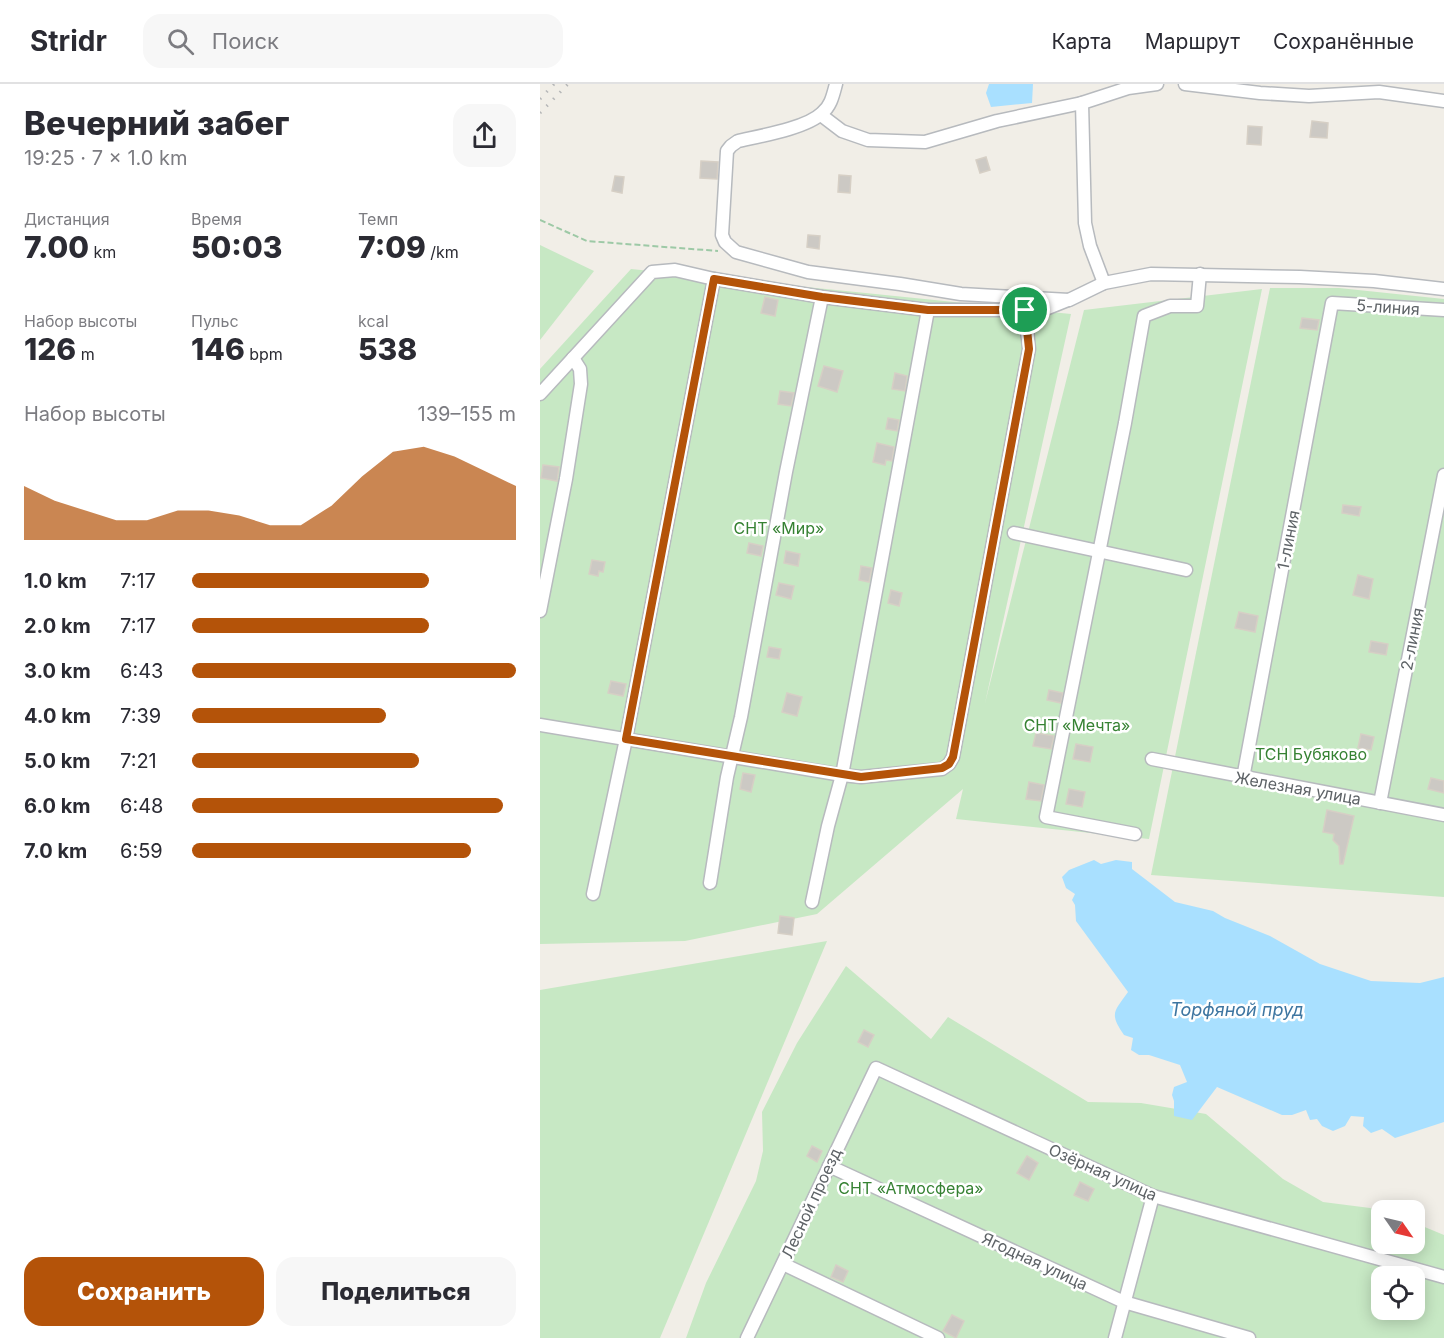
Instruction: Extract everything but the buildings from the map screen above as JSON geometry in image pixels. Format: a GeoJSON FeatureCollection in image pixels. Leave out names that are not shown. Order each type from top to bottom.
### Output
{"type":"FeatureCollection","features":[{"type":"Feature","properties":{"kind":"street"},"geometry":{"type":"LineString","coordinates":[[836,84],[828,108],[821,116],[807,123],[738,141],[731,146],[727,152],[722,235],[724,242],[736,252],[808,272],[961,294],[1069,300]]}},
{"type":"Feature","properties":{"kind":"street"},"geometry":{"type":"LineString","coordinates":[[821,116],[842,132],[868,140],[925,142],[997,121],[1082,103],[1128,88],[1157,84]]}},
{"type":"Feature","properties":{"kind":"street"},"geometry":{"type":"LineString","coordinates":[[1185,84],[1270,94],[1309,96],[1379,93],[1444,101]]}},
{"type":"Feature","properties":{"kind":"street"},"geometry":{"type":"LineString","coordinates":[[1082,103],[1085,223],[1090,246],[1104,283]]}},
{"type":"Feature","properties":{"kind":"street"},"geometry":{"type":"LineString","coordinates":[[540,394],[652,272],[675,270],[714,279],[822,297],[928,310],[1043,310],[1104,283],[1151,274],[1374,281],[1444,289]]}},
{"type":"Feature","properties":{"kind":"street"},"geometry":{"type":"LineString","coordinates":[[1135,834],[1046,817],[1125,423],[1144,316],[1170,306],[1197,306],[1200,274]]}},
{"type":"Feature","properties":{"kind":"street"},"geometry":{"type":"LineString","coordinates":[[594,894],[714,279]]}},
{"type":"Feature","properties":{"kind":"street"},"geometry":{"type":"LineString","coordinates":[[710,882],[727,777],[822,297]]}},
{"type":"Feature","properties":{"kind":"street","name":"5-линия"},"geometry":{"type":"LineString","coordinates":[[1332,303],[1444,310]]}},
{"type":"Feature","properties":{"kind":"street","name":"1-линия"},"geometry":{"type":"LineString","coordinates":[[1243,778],[1332,303]]}},
{"type":"Feature","properties":{"kind":"street"},"geometry":{"type":"LineString","coordinates":[[812,902],[828,826],[842,775],[928,310]]}},
{"type":"Feature","properties":{"kind":"street"},"geometry":{"type":"LineString","coordinates":[[540,726],[861,777],[942,768],[949,764],[953,757],[1029,349],[1025,310]]}},
{"type":"Feature","properties":{"kind":"street"},"geometry":{"type":"LineString","coordinates":[[540,611],[566,478],[581,384],[580,369],[573,358]]}},
{"type":"Feature","properties":{"kind":"street","name":"2-линия"},"geometry":{"type":"LineString","coordinates":[[1380,803],[1444,475]]}},
{"type":"Feature","properties":{"kind":"street"},"geometry":{"type":"LineString","coordinates":[[1014,533],[1186,570]]}},
{"type":"Feature","properties":{"kind":"street","name":"Железная улица"},"geometry":{"type":"LineString","coordinates":[[1152,759],[1444,815]]}},
{"type":"Feature","properties":{"kind":"street","name":"Лесной проезд"},"geometry":{"type":"LineString","coordinates":[[747,1338],[876,1068]]}},
{"type":"Feature","properties":{"kind":"street","name":"Озёрная улица"},"geometry":{"type":"LineString","coordinates":[[876,1068],[1153,1196],[1444,1277]]}},
{"type":"Feature","properties":{"kind":"street","name":"Ягодная улица"},"geometry":{"type":"LineString","coordinates":[[829,1166],[1124,1302],[1249,1338]]}},
{"type":"Feature","properties":{"kind":"street"},"geometry":{"type":"LineString","coordinates":[[1115,1338],[1153,1196]]}},
{"type":"Feature","properties":{"kind":"street"},"geometry":{"type":"LineString","coordinates":[[783,1264],[939,1338]]}},
{"type":"Feature","properties":{"kind":"path"},"geometry":{"type":"LineString","coordinates":[[540,220],[587,241],[736,252]]}},
{"type":"Feature","properties":{"kind":"green space"},"geometry":{"type":"Polygon","coordinates":[[[540,245],[594,271],[540,340],[540,245]]]}},
{"type":"Feature","properties":{"kind":"green space","name":"СНТ «Мир»"},"geometry":{"type":"Polygon","coordinates":[[[631,269],[1071,314],[985,703],[1084,310],[1262,289],[1149,839],[956,819],[963,789],[817,914],[685,941],[540,944],[540,369],[631,269]]]}},
{"type":"Feature","properties":{"kind":"green space","name":"ТСН Бубяково"},"geometry":{"type":"Polygon","coordinates":[[[1270,288],[1339,288],[1444,299],[1444,897],[1151,875],[1270,288]]]}},
{"type":"Feature","properties":{"kind":"green space"},"geometry":{"type":"Polygon","coordinates":[[[827,941],[660,1338],[540,1338],[540,990],[827,941]]]}},
{"type":"Feature","properties":{"kind":"green space","name":"СНТ «Атмосфера»"},"geometry":{"type":"Polygon","coordinates":[[[846,966],[931,1039],[948,1017],[1088,1102],[1141,1103],[1206,1114],[1283,1179],[1323,1202],[1371,1208],[1371,1254],[1425,1254],[1425,1227],[1444,1235],[1444,1338],[686,1338],[706,1283],[756,1181],[763,1151],[762,1112],[797,1043],[846,966]]]}},
{"type":"Feature","properties":{"kind":"water"},"geometry":{"type":"Polygon","coordinates":[[[989,84],[1033,84],[1032,103],[991,107],[986,93],[989,84]]]}},
{"type":"Feature","properties":{"kind":"water","name":"Торфяной пруд"},"geometry":{"type":"Polygon","coordinates":[[[1094,860],[1101,864],[1116,860],[1132,862],[1132,869],[1175,902],[1213,911],[1270,936],[1320,964],[1371,981],[1420,983],[1444,977],[1444,1122],[1395,1138],[1382,1129],[1371,1133],[1363,1126],[1364,1117],[1351,1116],[1345,1126],[1333,1131],[1322,1126],[1317,1119],[1310,1120],[1306,1110],[1292,1115],[1282,1115],[1217,1087],[1192,1120],[1174,1116],[1172,1095],[1174,1087],[1187,1082],[1180,1065],[1149,1055],[1139,1055],[1131,1050],[1133,1038],[1124,1035],[1115,1017],[1117,1009],[1128,992],[1076,921],[1075,905],[1072,900],[1075,894],[1066,888],[1062,877],[1069,870],[1094,860]]]}},
{"type":"Feature","properties":{"kind":"railway"},"geometry":{"type":"LineString","coordinates":[[540,99],[554,84]]}},
{"type":"Feature","properties":{"kind":"railway"},"geometry":{"type":"LineString","coordinates":[[540,113],[568,84]]}},
{"type":"Feature","properties":{"kind":"route"},"geometry":{"type":"LineString","coordinates":[[714,279],[822,297],[928,310],[1025,310],[1029,349],[953,757],[949,764],[942,768],[861,777],[626,739],[714,279]]}},
{"type":"Feature","properties":{"kind":"park label","name":"СНТ «Мечта»"},"geometry":{"type":"Point","coordinates":[1077,725]}}]}
